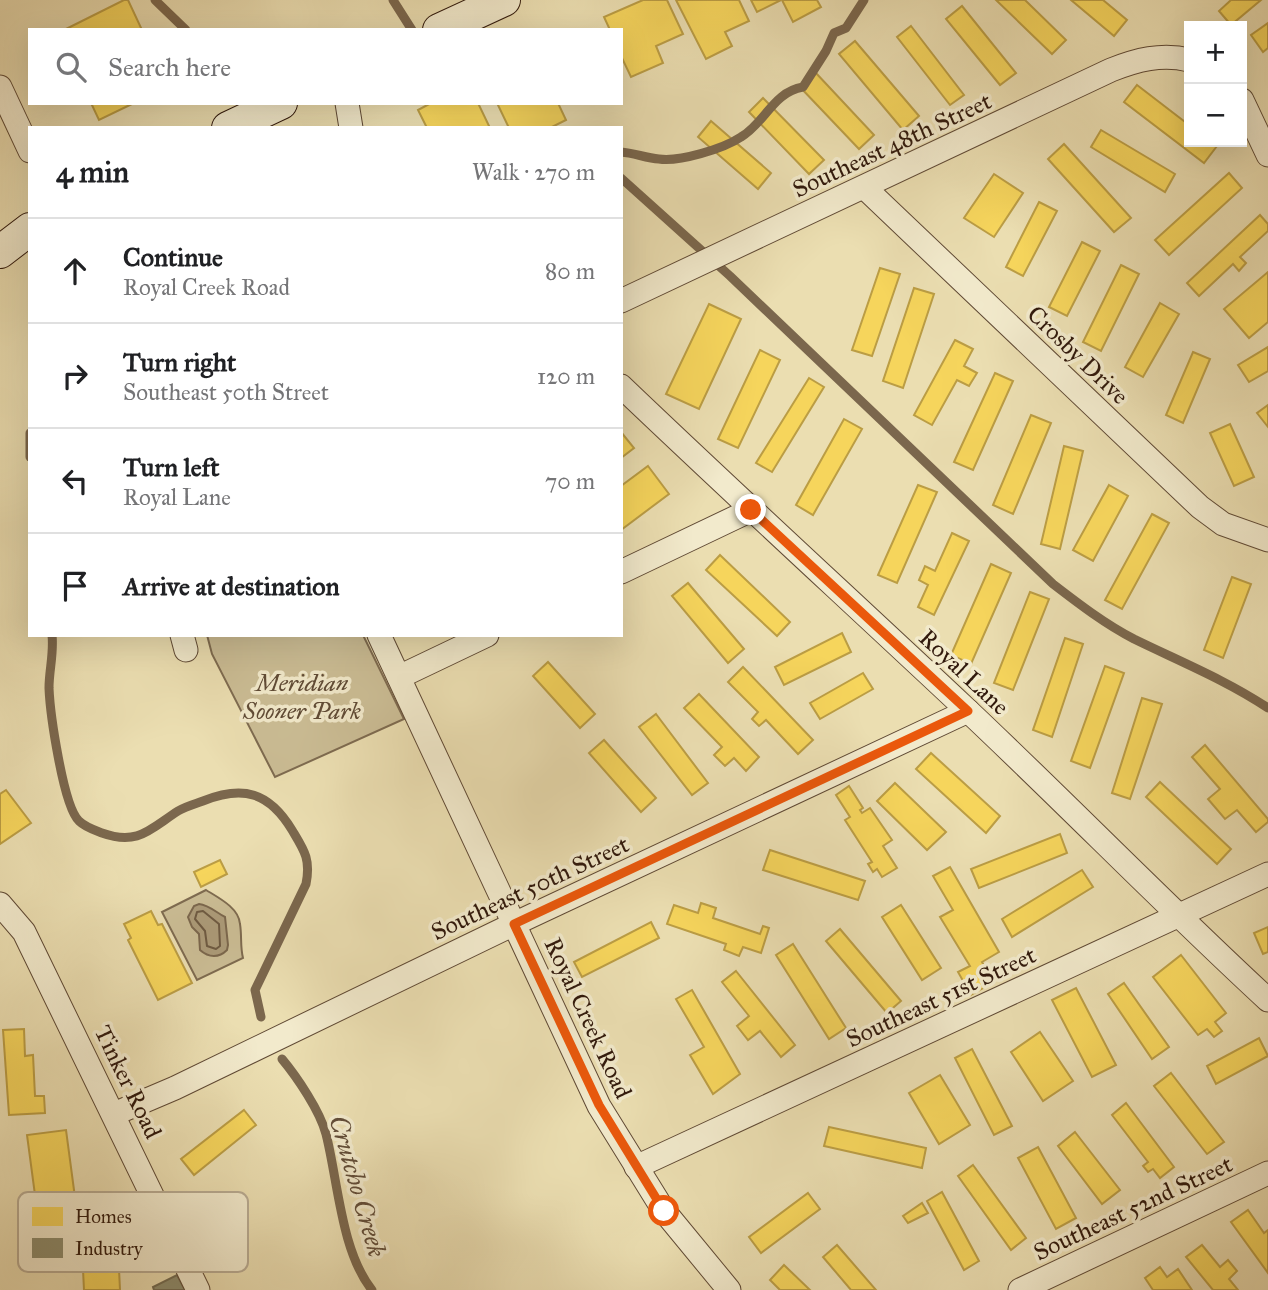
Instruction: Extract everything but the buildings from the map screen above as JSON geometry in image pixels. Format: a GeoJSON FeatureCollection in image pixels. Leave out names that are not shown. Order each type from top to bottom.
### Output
{"type":"FeatureCollection","features":[{"type":"Feature","properties":{"kind":"street"},"geometry":{"type":"LineString","coordinates":[[442,28],[470,7],[504,0]]}},
{"type":"Feature","properties":{"kind":"street","name":"Southeast 48th Street"},"geometry":{"type":"LineString","coordinates":[[623,300],[1111,70],[1136,60],[1158,57],[1184,60]]}},
{"type":"Feature","properties":{"kind":"street"},"geometry":{"type":"LineString","coordinates":[[0,87],[28,147]]}},
{"type":"Feature","properties":{"kind":"street"},"geometry":{"type":"LineString","coordinates":[[232,126],[277,105]]}},
{"type":"Feature","properties":{"kind":"street"},"geometry":{"type":"LineString","coordinates":[[347,105],[351,126]]}},
{"type":"Feature","properties":{"kind":"street"},"geometry":{"type":"LineString","coordinates":[[1247,111],[1268,155]]}},
{"type":"Feature","properties":{"kind":"street","name":"Crosby Drive"},"geometry":{"type":"LineString","coordinates":[[865,188],[1200,507],[1223,524],[1268,540]]}},
{"type":"Feature","properties":{"kind":"street"},"geometry":{"type":"LineString","coordinates":[[0,252],[28,231]]}},
{"type":"Feature","properties":{"kind":"street","name":"Royal Lane"},"geometry":{"type":"LineString","coordinates":[[623,388],[968,711],[1268,1000]]}},
{"type":"Feature","properties":{"kind":"street"},"geometry":{"type":"LineString","coordinates":[[623,571],[751,510]]}},
{"type":"Feature","properties":{"kind":"street","name":"Royal Creek Road"},"geometry":{"type":"LineString","coordinates":[[380,637],[599,1105],[664,1211],[729,1290]]}},
{"type":"Feature","properties":{"kind":"street"},"geometry":{"type":"LineString","coordinates":[[399,677],[483,637]]}},
{"type":"Feature","properties":{"kind":"street","name":"Southeast 50th Street"},"geometry":{"type":"LineString","coordinates":[[114,1114],[187,1082],[514,924],[968,711]]}},
{"type":"Feature","properties":{"kind":"street","name":"Southeast 51st Street"},"geometry":{"type":"LineString","coordinates":[[636,1167],[1268,874]]}},
{"type":"Feature","properties":{"kind":"street","name":"Tinker Road"},"geometry":{"type":"LineString","coordinates":[[0,904],[24,932],[151,1192]]}},
{"type":"Feature","properties":{"kind":"street","name":"Southeast 52nd Street"},"geometry":{"type":"LineString","coordinates":[[1020,1290],[1268,1173]]}},
{"type":"Feature","properties":{"kind":"street","name":"Tinker Road"},"geometry":{"type":"LineString","coordinates":[[189,1272],[198,1290]]}},
{"type":"Feature","properties":{"kind":"green space","name":"Meridian Sooner Park"},"geometry":{"type":"Polygon","coordinates":[[[208,637],[364,637],[404,719],[275,777],[212,654],[208,637]]]}},
{"type":"Feature","properties":{"kind":"green space"},"geometry":{"type":"Polygon","coordinates":[[[206,890],[228,904],[239,918],[243,958],[197,980],[162,912],[206,890]]]}},
{"type":"Feature","properties":{"kind":"water"},"geometry":{"type":"Polygon","coordinates":[[[199,904],[210,907],[225,917],[228,945],[221,955],[210,956],[200,950],[199,934],[188,917],[194,906],[199,904]]]}},
{"type":"Feature","properties":{"kind":"waterway","name":"Crutcho Creek"},"geometry":{"type":"LineString","coordinates":[[155,0],[184,28]]}},
{"type":"Feature","properties":{"kind":"waterway"},"geometry":{"type":"LineString","coordinates":[[393,0],[411,28]]}},
{"type":"Feature","properties":{"kind":"waterway"},"geometry":{"type":"LineString","coordinates":[[623,152],[678,159],[712,150],[741,137],[784,95],[803,87],[834,33],[846,28],[864,0]]}},
{"type":"Feature","properties":{"kind":"waterway"},"geometry":{"type":"LineString","coordinates":[[623,180],[730,276],[1053,584],[1123,633],[1219,680],[1268,708]]}},
{"type":"Feature","properties":{"kind":"waterway","name":"Crutcho Creek"},"geometry":{"type":"LineString","coordinates":[[52,637],[49,688],[55,737],[68,797],[73,812],[81,823],[114,837],[125,838],[143,834],[187,806],[217,796],[243,793],[254,795],[274,807],[300,843],[307,861],[306,884],[255,990],[261,1017]]}},
{"type":"Feature","properties":{"kind":"waterway","name":"Crutcho Creek"},"geometry":{"type":"LineString","coordinates":[[282,1059],[307,1095],[323,1125],[347,1236],[353,1256],[372,1290]]}},
{"type":"Feature","properties":{"kind":"route"},"geometry":{"type":"LineString","coordinates":[[664,1211],[599,1105],[514,924],[968,711],[751,510]]}}]}
